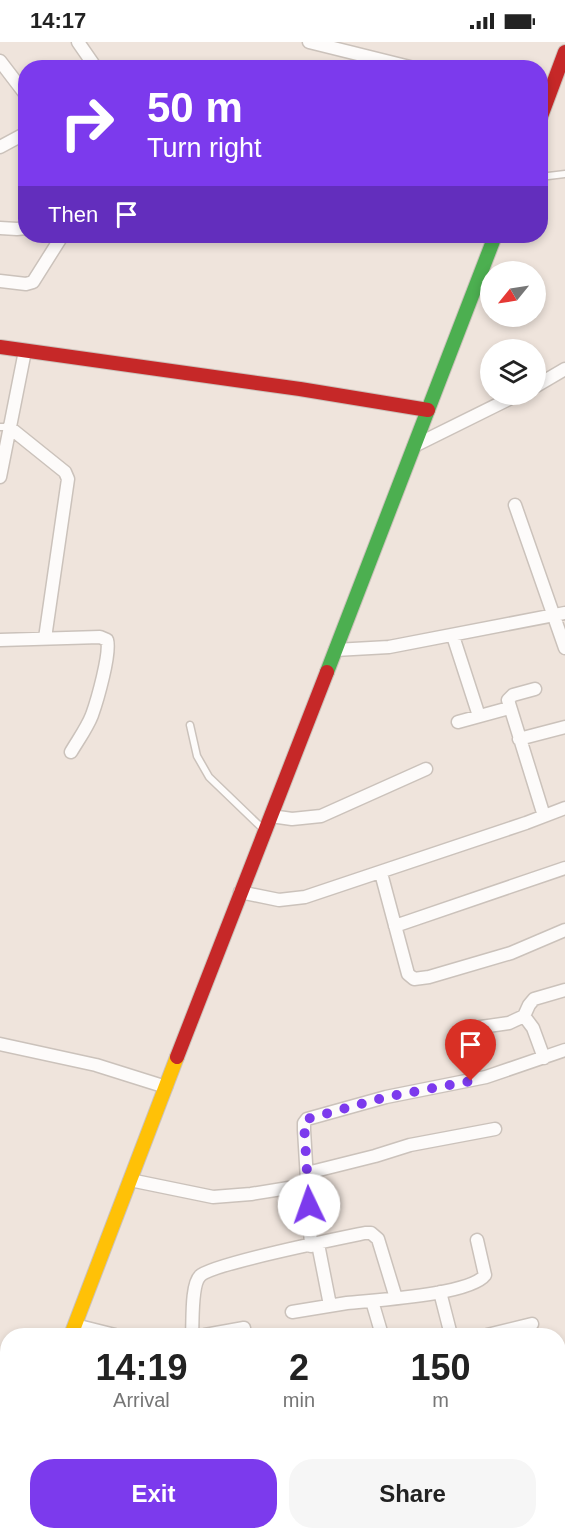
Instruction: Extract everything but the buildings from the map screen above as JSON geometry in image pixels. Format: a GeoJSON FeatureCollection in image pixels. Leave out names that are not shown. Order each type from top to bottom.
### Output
{"type":"FeatureCollection","features":[{"type":"Feature","properties":{"kind":"main road"},"geometry":{"type":"LineString","coordinates":[[548,91],[565,52]]}},
{"type":"Feature","properties":{"kind":"main road"},"geometry":{"type":"LineString","coordinates":[[74,1328],[490,243]]}},
{"type":"Feature","properties":{"kind":"main road"},"geometry":{"type":"LineString","coordinates":[[0,348],[300,389],[428,410]]}},
{"type":"Feature","properties":{"kind":"street"},"geometry":{"type":"LineString","coordinates":[[78,42],[90,60]]}},
{"type":"Feature","properties":{"kind":"street"},"geometry":{"type":"LineString","coordinates":[[309,42],[382,60]]}},
{"type":"Feature","properties":{"kind":"street"},"geometry":{"type":"LineString","coordinates":[[0,61],[18,85]]}},
{"type":"Feature","properties":{"kind":"street"},"geometry":{"type":"LineString","coordinates":[[0,147],[18,137]]}},
{"type":"Feature","properties":{"kind":"street"},"geometry":{"type":"LineString","coordinates":[[0,228],[18,230]]}},
{"type":"Feature","properties":{"kind":"street"},"geometry":{"type":"LineString","coordinates":[[0,281],[26,284],[33,282],[58,243]]}},
{"type":"Feature","properties":{"kind":"street"},"geometry":{"type":"LineString","coordinates":[[0,477],[4,427],[25,351]]}},
{"type":"Feature","properties":{"kind":"street"},"geometry":{"type":"LineString","coordinates":[[546,380],[565,369]]}},
{"type":"Feature","properties":{"kind":"street"},"geometry":{"type":"LineString","coordinates":[[414,446],[497,405]]}},
{"type":"Feature","properties":{"kind":"street"},"geometry":{"type":"LineString","coordinates":[[4,427],[65,472],[68,479],[45,638]]}},
{"type":"Feature","properties":{"kind":"street"},"geometry":{"type":"LineString","coordinates":[[515,505],[560,613],[565,648]]}},
{"type":"Feature","properties":{"kind":"street"},"geometry":{"type":"LineString","coordinates":[[335,650],[389,647],[560,613]]}},
{"type":"Feature","properties":{"kind":"street"},"geometry":{"type":"LineString","coordinates":[[453,636],[479,716]]}},
{"type":"Feature","properties":{"kind":"street"},"geometry":{"type":"LineString","coordinates":[[0,640],[100,637],[107,640],[109,644],[91,716],[70,752]]}},
{"type":"Feature","properties":{"kind":"street"},"geometry":{"type":"LineString","coordinates":[[535,689],[509,697],[509,708],[544,816]]}},
{"type":"Feature","properties":{"kind":"street"},"geometry":{"type":"LineString","coordinates":[[458,722],[509,708]]}},
{"type":"Feature","properties":{"kind":"street"},"geometry":{"type":"LineString","coordinates":[[519,739],[565,727]]}},
{"type":"Feature","properties":{"kind":"street"},"geometry":{"type":"LineString","coordinates":[[271,816],[292,819],[321,816],[426,770]]}},
{"type":"Feature","properties":{"kind":"street"},"geometry":{"type":"LineString","coordinates":[[240,892],[269,899],[292,900],[314,895],[565,808]]}},
{"type":"Feature","properties":{"kind":"street"},"geometry":{"type":"LineString","coordinates":[[395,926],[565,868]]}},
{"type":"Feature","properties":{"kind":"street"},"geometry":{"type":"LineString","coordinates":[[381,873],[408,974],[414,979],[429,977],[511,953],[565,930]]}},
{"type":"Feature","properties":{"kind":"street"},"geometry":{"type":"LineString","coordinates":[[460,1030],[509,1023],[525,1016],[534,999],[565,990]]}},
{"type":"Feature","properties":{"kind":"street"},"geometry":{"type":"LineString","coordinates":[[525,1016],[533,1028],[544,1058]]}},
{"type":"Feature","properties":{"kind":"street"},"geometry":{"type":"LineString","coordinates":[[0,1044],[96,1065],[166,1087]]}},
{"type":"Feature","properties":{"kind":"street"},"geometry":{"type":"LineString","coordinates":[[330,1305],[314,1245],[307,1179],[304,1123],[307,1119],[386,1097],[486,1077],[565,1050]]}},
{"type":"Feature","properties":{"kind":"street"},"geometry":{"type":"LineString","coordinates":[[130,1180],[213,1197],[251,1194],[307,1179],[410,1145],[495,1129]]}},
{"type":"Feature","properties":{"kind":"street"},"geometry":{"type":"LineString","coordinates":[[193,1328],[196,1283],[198,1277],[204,1272],[270,1254],[365,1233],[375,1235],[381,1247],[396,1298]]}},
{"type":"Feature","properties":{"kind":"street"},"geometry":{"type":"LineString","coordinates":[[292,1312],[330,1305],[440,1292],[477,1282],[485,1275],[477,1240]]}},
{"type":"Feature","properties":{"kind":"street"},"geometry":{"type":"LineString","coordinates":[[440,1292],[449,1328]]}},
{"type":"Feature","properties":{"kind":"street"},"geometry":{"type":"LineString","coordinates":[[372,1301],[380,1328]]}},
{"type":"Feature","properties":{"kind":"street"},"geometry":{"type":"LineString","coordinates":[[516,1328],[532,1324]]}},
{"type":"Feature","properties":{"kind":"lane"},"geometry":{"type":"LineString","coordinates":[[548,176],[565,174]]}},
{"type":"Feature","properties":{"kind":"lane"},"geometry":{"type":"LineString","coordinates":[[190,725],[197,756],[208,777],[265,831]]}},
{"type":"Feature","properties":{"kind":"traffic: fast"},"geometry":{"type":"LineString","coordinates":[[327,672],[492,243]]}},
{"type":"Feature","properties":{"kind":"traffic: slow"},"geometry":{"type":"LineString","coordinates":[[74,1328],[177,1057]]}},
{"type":"Feature","properties":{"kind":"traffic: jam"},"geometry":{"type":"LineString","coordinates":[[548,98],[565,52]]}},
{"type":"Feature","properties":{"kind":"traffic: jam"},"geometry":{"type":"LineString","coordinates":[[0,347],[300,389],[428,410]]}},
{"type":"Feature","properties":{"kind":"traffic: jam"},"geometry":{"type":"LineString","coordinates":[[177,1057],[327,672]]}},
{"type":"Feature","properties":{"kind":"route"},"geometry":{"type":"LineString","coordinates":[[309,1205],[304,1123],[307,1119],[386,1097],[471,1081]]}}]}
